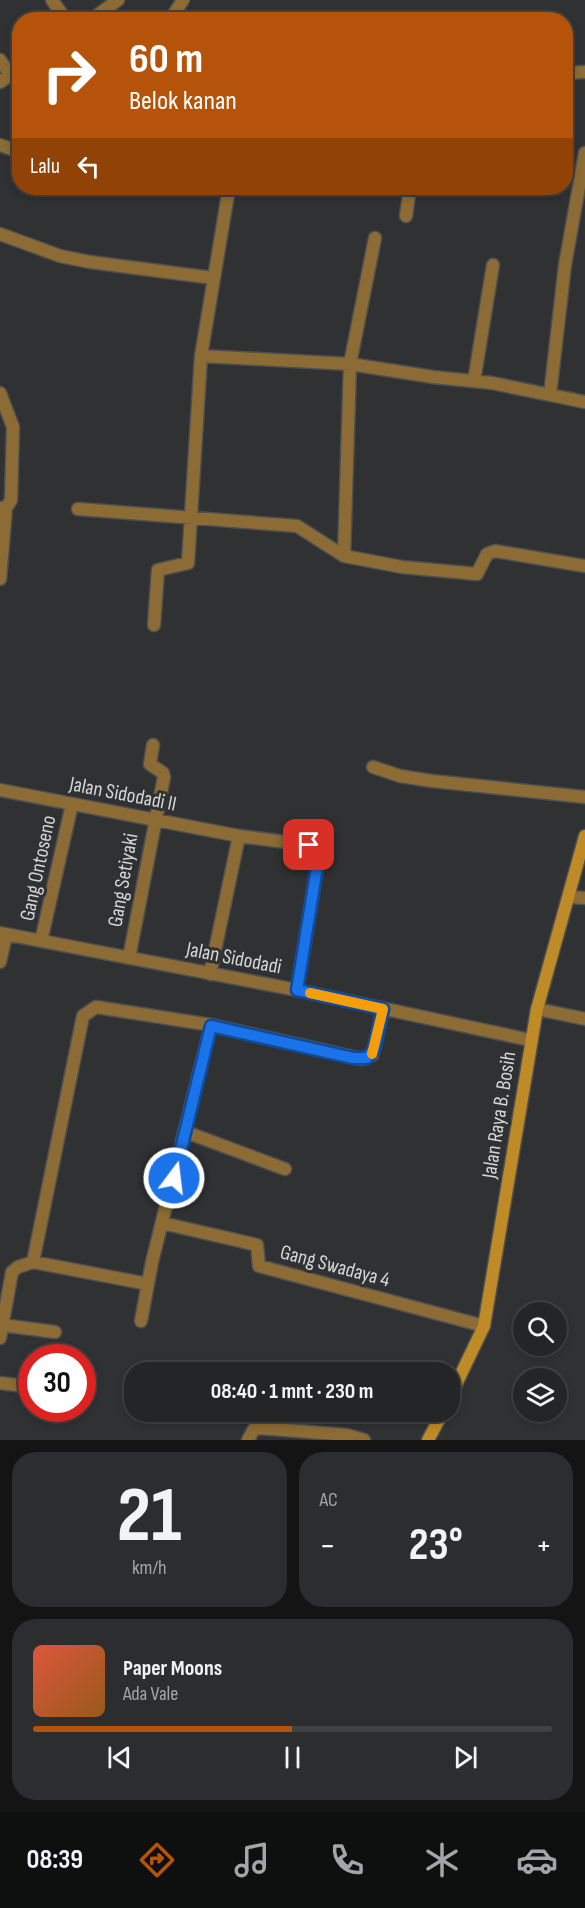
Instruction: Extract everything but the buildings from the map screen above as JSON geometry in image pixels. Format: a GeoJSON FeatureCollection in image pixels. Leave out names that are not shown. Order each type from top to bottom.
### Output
{"type":"FeatureCollection","features":[{"type":"Feature","properties":{"kind":"main road","name":"Jalan Raya B. Bosih"},"geometry":{"type":"LineString","coordinates":[[460,1375],[483,1326],[502,1225],[530,1040],[585,836]]}},
{"type":"Feature","properties":{"kind":"main road"},"geometry":{"type":"LineString","coordinates":[[428,1440],[438,1422]]}},
{"type":"Feature","properties":{"kind":"street"},"geometry":{"type":"LineString","coordinates":[[102,12],[118,0]]}},
{"type":"Feature","properties":{"kind":"street"},"geometry":{"type":"LineString","coordinates":[[550,395],[565,265],[579,215],[585,153]]}},
{"type":"Feature","properties":{"kind":"street"},"geometry":{"type":"LineString","coordinates":[[154,626],[159,570],[188,563],[201,356],[229,195]]}},
{"type":"Feature","properties":{"kind":"street"},"geometry":{"type":"LineString","coordinates":[[406,216],[409,195]]}},
{"type":"Feature","properties":{"kind":"street"},"geometry":{"type":"LineString","coordinates":[[0,234],[60,256],[213,278]]}},
{"type":"Feature","properties":{"kind":"street"},"geometry":{"type":"LineString","coordinates":[[344,556],[350,364],[375,238]]}},
{"type":"Feature","properties":{"kind":"street"},"geometry":{"type":"LineString","coordinates":[[474,381],[494,265]]}},
{"type":"Feature","properties":{"kind":"street"},"geometry":{"type":"LineString","coordinates":[[201,356],[350,364],[474,381],[585,402]]}},
{"type":"Feature","properties":{"kind":"street"},"geometry":{"type":"LineString","coordinates":[[0,393],[13,427],[11,500],[3,508],[0,579]]}},
{"type":"Feature","properties":{"kind":"street"},"geometry":{"type":"LineString","coordinates":[[78,509],[297,526],[344,556],[402,567],[477,574],[487,554],[495,551],[585,566]]}},
{"type":"Feature","properties":{"kind":"street","name":"Gang Setiyaki"},"geometry":{"type":"LineString","coordinates":[[129,958],[154,819],[164,777],[163,773],[150,764],[153,745]]}},
{"type":"Feature","properties":{"kind":"street"},"geometry":{"type":"LineString","coordinates":[[373,766],[400,776],[432,781],[585,797]]}},
{"type":"Feature","properties":{"kind":"street","name":"Jalan Sidodadi II"},"geometry":{"type":"LineString","coordinates":[[0,790],[238,836],[309,845],[318,853],[297,990]]}},
{"type":"Feature","properties":{"kind":"street","name":"Gang Ontoseno"},"geometry":{"type":"LineString","coordinates":[[41,941],[72,804]]}},
{"type":"Feature","properties":{"kind":"street"},"geometry":{"type":"LineString","coordinates":[[210,974],[238,836]]}},
{"type":"Feature","properties":{"kind":"street"},"geometry":{"type":"LineString","coordinates":[[569,897],[585,898]]}},
{"type":"Feature","properties":{"kind":"street"},"geometry":{"type":"LineString","coordinates":[[0,962],[3,934]]}},
{"type":"Feature","properties":{"kind":"street","name":"Jalan Sidodadi"},"geometry":{"type":"LineString","coordinates":[[3,934],[297,990],[530,1040]]}},
{"type":"Feature","properties":{"kind":"street"},"geometry":{"type":"LineString","coordinates":[[33,1262],[83,1016],[96,1007],[211,1026],[362,1059],[372,1055],[383,1009]]}},
{"type":"Feature","properties":{"kind":"street"},"geometry":{"type":"LineString","coordinates":[[537,1009],[585,1019]]}},
{"type":"Feature","properties":{"kind":"street"},"geometry":{"type":"LineString","coordinates":[[141,1321],[162,1223],[211,1026]]}},
{"type":"Feature","properties":{"kind":"street"},"geometry":{"type":"LineString","coordinates":[[186,1132],[285,1169]]}},
{"type":"Feature","properties":{"kind":"street","name":"Gang Swadaya 4"},"geometry":{"type":"LineString","coordinates":[[162,1223],[258,1245],[259,1266],[483,1326]]}},
{"type":"Feature","properties":{"kind":"street"},"geometry":{"type":"LineString","coordinates":[[0,1338],[12,1272],[18,1267],[33,1262],[148,1284]]}},
{"type":"Feature","properties":{"kind":"street"},"geometry":{"type":"LineString","coordinates":[[2,1325],[55,1332]]}},
{"type":"Feature","properties":{"kind":"street"},"geometry":{"type":"LineString","coordinates":[[0,1383],[18,1385]]}},
{"type":"Feature","properties":{"kind":"street"},"geometry":{"type":"LineString","coordinates":[[248,1440],[255,1429],[260,1428],[347,1435],[364,1440]]}},
{"type":"Feature","properties":{"kind":"slow traffic"},"geometry":{"type":"LineString","coordinates":[[310,993],[383,1009],[372,1054]]}},
{"type":"Feature","properties":{"kind":"route"},"geometry":{"type":"LineString","coordinates":[[174,1178],[211,1026],[353,1058],[362,1059],[372,1055],[383,1009],[297,990],[318,861],[318,853],[309,845]]}}]}
